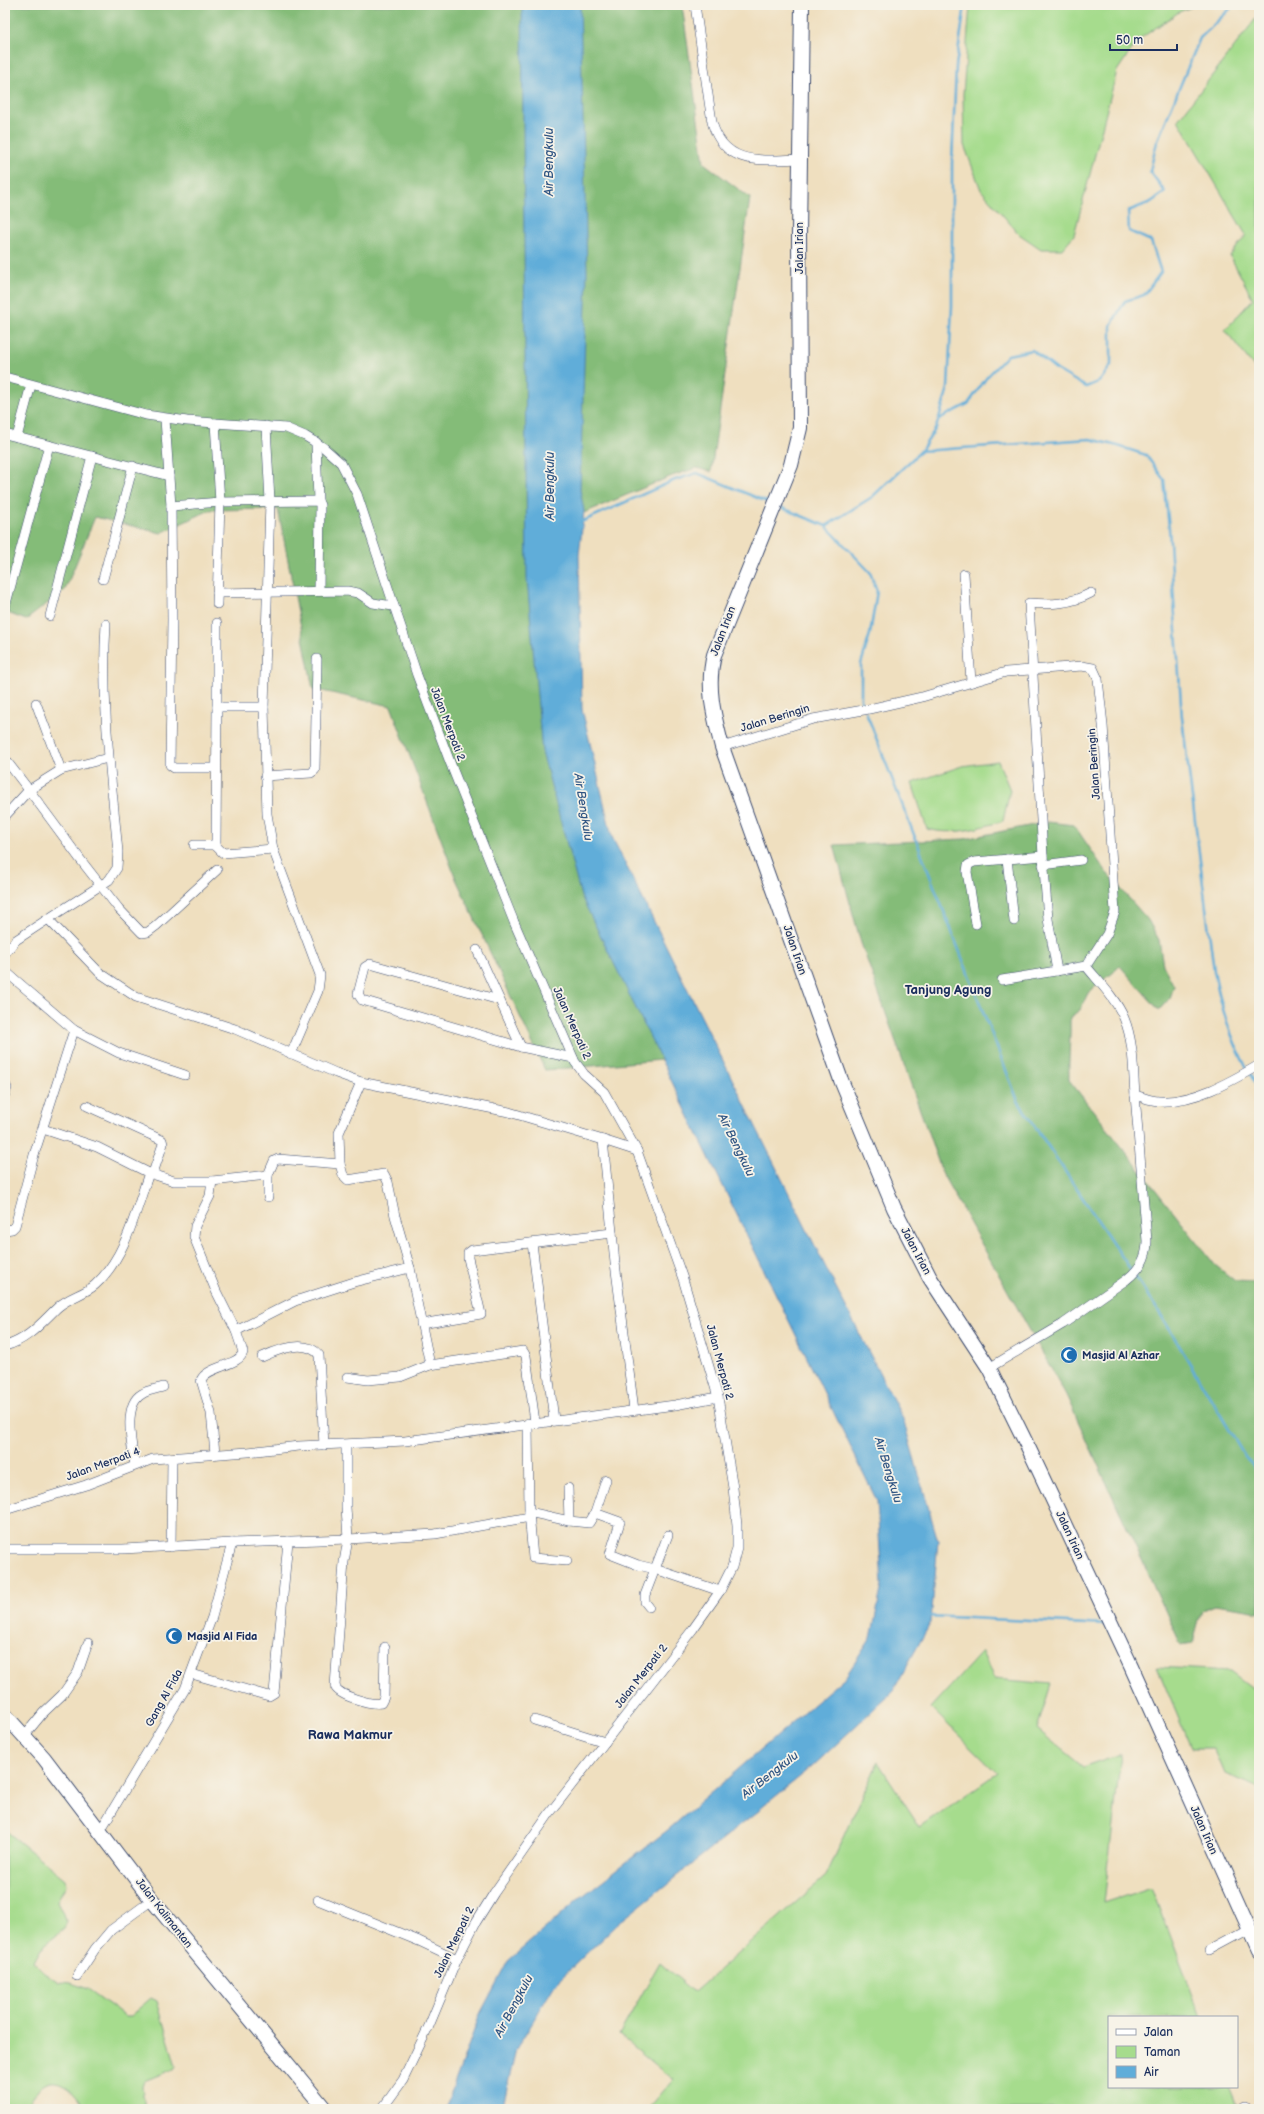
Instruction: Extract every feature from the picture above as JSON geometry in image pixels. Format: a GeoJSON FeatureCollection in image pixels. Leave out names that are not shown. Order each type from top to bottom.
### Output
{"type":"FeatureCollection","features":[{"type":"Feature","properties":{"kind":"main road","name":"Jalan Irian"},"geometry":{"type":"LineString","coordinates":[[802,5],[800,160],[800,428],[791,465],[710,668],[711,696],[722,747],[841,1080],[876,1166],[908,1238],[930,1278],[989,1368],[1086,1568],[1259,1950]]}},
{"type":"Feature","properties":{"kind":"main road","name":"Jalan Kalimantan"},"geometry":{"type":"LineString","coordinates":[[5,1715],[44,1758],[152,1900],[325,2109]]}},
{"type":"Feature","properties":{"kind":"street"},"geometry":{"type":"LineString","coordinates":[[695,5],[712,122],[719,139],[730,151],[747,159],[800,160]]}},
{"type":"Feature","properties":{"kind":"street","name":"Jalan Merpati 2"},"geometry":{"type":"LineString","coordinates":[[5,377],[120,409],[165,419],[266,426],[295,431],[316,442],[331,453],[349,476],[358,494],[384,579],[417,675],[453,770],[514,922],[573,1058],[584,1074],[604,1092],[637,1151],[683,1278],[718,1397],[733,1488],[737,1538],[732,1567],[720,1591],[693,1629],[605,1742],[513,1865],[476,1922],[457,1959],[429,2026],[403,2080],[382,2109]]}},
{"type":"Feature","properties":{"kind":"street"},"geometry":{"type":"LineString","coordinates":[[17,437],[31,385]]}},
{"type":"Feature","properties":{"kind":"street"},"geometry":{"type":"LineString","coordinates":[[165,419],[171,506],[172,620],[170,764],[174,768],[216,768]]}},
{"type":"Feature","properties":{"kind":"street"},"geometry":{"type":"LineString","coordinates":[[215,423],[220,502],[217,604]]}},
{"type":"Feature","properties":{"kind":"street"},"geometry":{"type":"LineString","coordinates":[[266,426],[270,501],[266,593],[264,707],[267,814],[273,849],[320,975],[318,991],[291,1054]]}},
{"type":"Feature","properties":{"kind":"street"},"geometry":{"type":"LineString","coordinates":[[5,434],[169,476]]}},
{"type":"Feature","properties":{"kind":"street"},"geometry":{"type":"LineString","coordinates":[[316,442],[318,501],[320,505],[319,591]]}},
{"type":"Feature","properties":{"kind":"street"},"geometry":{"type":"LineString","coordinates":[[5,607],[49,445]]}},
{"type":"Feature","properties":{"kind":"street"},"geometry":{"type":"LineString","coordinates":[[50,616],[92,456]]}},
{"type":"Feature","properties":{"kind":"street"},"geometry":{"type":"LineString","coordinates":[[103,579],[133,466]]}},
{"type":"Feature","properties":{"kind":"street"},"geometry":{"type":"LineString","coordinates":[[171,506],[220,502],[318,501]]}},
{"type":"Feature","properties":{"kind":"street"},"geometry":{"type":"LineString","coordinates":[[964,574],[971,682]]}},
{"type":"Feature","properties":{"kind":"street"},"geometry":{"type":"LineString","coordinates":[[217,593],[347,590],[358,593],[373,603],[394,606]]}},
{"type":"Feature","properties":{"kind":"street"},"geometry":{"type":"LineString","coordinates":[[1057,971],[1048,918],[1043,860],[1029,603],[1057,604],[1077,601],[1091,593]]}},
{"type":"Feature","properties":{"kind":"street"},"geometry":{"type":"LineString","coordinates":[[217,623],[216,846],[217,849],[223,853],[273,849]]}},
{"type":"Feature","properties":{"kind":"street"},"geometry":{"type":"LineString","coordinates":[[5,953],[16,940],[100,886],[115,874],[118,861],[108,758],[103,685],[106,624]]}},
{"type":"Feature","properties":{"kind":"street"},"geometry":{"type":"LineString","coordinates":[[265,776],[311,773],[315,770],[318,659]]}},
{"type":"Feature","properties":{"kind":"street","name":"Jalan Beringin"},"geometry":{"type":"LineString","coordinates":[[722,747],[813,718],[859,711],[922,697],[1006,672],[1033,669],[1091,667],[1095,671],[1098,679],[1115,912],[1107,934],[1086,966]]}},
{"type":"Feature","properties":{"kind":"street"},"geometry":{"type":"LineString","coordinates":[[36,703],[61,770]]}},
{"type":"Feature","properties":{"kind":"street"},"geometry":{"type":"LineString","coordinates":[[217,707],[264,707]]}},
{"type":"Feature","properties":{"kind":"street"},"geometry":{"type":"LineString","coordinates":[[5,816],[30,790],[61,770],[108,758]]}},
{"type":"Feature","properties":{"kind":"street"},"geometry":{"type":"LineString","coordinates":[[5,760],[30,790],[100,886],[142,932],[146,933],[156,926],[217,870]]}},
{"type":"Feature","properties":{"kind":"street"},"geometry":{"type":"LineString","coordinates":[[194,845],[216,846]]}},
{"type":"Feature","properties":{"kind":"street"},"geometry":{"type":"LineString","coordinates":[[1007,860],[1014,921]]}},
{"type":"Feature","properties":{"kind":"street"},"geometry":{"type":"LineString","coordinates":[[976,924],[967,868],[974,862],[1007,860],[1081,860]]}},
{"type":"Feature","properties":{"kind":"street"},"geometry":{"type":"LineString","coordinates":[[48,919],[100,973],[124,991],[146,1001],[235,1029],[291,1054],[361,1082],[509,1112],[637,1151]]}},
{"type":"Feature","properties":{"kind":"street"},"geometry":{"type":"LineString","coordinates":[[477,950],[522,1047]]}},
{"type":"Feature","properties":{"kind":"street"},"geometry":{"type":"LineString","coordinates":[[499,1000],[370,964],[365,967],[358,994],[362,1000],[522,1047],[573,1058]]}},
{"type":"Feature","properties":{"kind":"street"},"geometry":{"type":"LineString","coordinates":[[989,1368],[1063,1324],[1136,1272],[1144,1258],[1147,1241],[1131,1047],[1124,1017],[1109,994],[1086,966],[1002,980]]}},
{"type":"Feature","properties":{"kind":"street"},"geometry":{"type":"LineString","coordinates":[[5,971],[74,1030],[119,1053],[185,1074]]}},
{"type":"Feature","properties":{"kind":"street"},"geometry":{"type":"LineString","coordinates":[[5,1230],[15,1226],[74,1030]]}},
{"type":"Feature","properties":{"kind":"street"},"geometry":{"type":"LineString","coordinates":[[1135,1095],[1152,1100],[1172,1101],[1189,1097],[1231,1081],[1256,1067]]}},
{"type":"Feature","properties":{"kind":"street"},"geometry":{"type":"LineString","coordinates":[[361,1082],[338,1136],[342,1175],[348,1180],[380,1174],[386,1176],[410,1268],[430,1365]]}},
{"type":"Feature","properties":{"kind":"street"},"geometry":{"type":"LineString","coordinates":[[5,1084],[7,1088],[5,1094]]}},
{"type":"Feature","properties":{"kind":"street"},"geometry":{"type":"LineString","coordinates":[[5,1346],[15,1344],[28,1335],[45,1321],[59,1306],[94,1285],[104,1274],[123,1245],[163,1144],[162,1140],[87,1106]]}},
{"type":"Feature","properties":{"kind":"street"},"geometry":{"type":"LineString","coordinates":[[43,1129],[97,1147],[151,1173],[174,1181],[212,1181],[268,1175]]}},
{"type":"Feature","properties":{"kind":"street"},"geometry":{"type":"LineString","coordinates":[[603,1140],[612,1233],[634,1410]]}},
{"type":"Feature","properties":{"kind":"street"},"geometry":{"type":"LineString","coordinates":[[268,1197],[268,1175],[274,1161],[278,1159],[340,1164]]}},
{"type":"Feature","properties":{"kind":"street"},"geometry":{"type":"LineString","coordinates":[[212,1181],[210,1196],[195,1226],[194,1237],[216,1291],[236,1331],[243,1350],[243,1355],[207,1373],[201,1380],[212,1413],[215,1453]]}},
{"type":"Feature","properties":{"kind":"street"},"geometry":{"type":"LineString","coordinates":[[422,1324],[480,1314],[468,1258],[469,1251],[612,1233]]}},
{"type":"Feature","properties":{"kind":"street"},"geometry":{"type":"LineString","coordinates":[[532,1242],[554,1420]]}},
{"type":"Feature","properties":{"kind":"street"},"geometry":{"type":"LineString","coordinates":[[236,1331],[295,1301],[354,1282],[410,1268]]}},
{"type":"Feature","properties":{"kind":"street"},"geometry":{"type":"LineString","coordinates":[[262,1357],[291,1347],[312,1349],[319,1355],[324,1445]]}},
{"type":"Feature","properties":{"kind":"street"},"geometry":{"type":"LineString","coordinates":[[347,1377],[368,1380],[400,1377],[430,1365],[523,1351],[526,1356],[532,1422],[530,1514],[533,1558],[567,1561]]}},
{"type":"Feature","properties":{"kind":"street"},"geometry":{"type":"LineString","coordinates":[[135,1465],[130,1426],[134,1401],[142,1394],[163,1387]]}},
{"type":"Feature","properties":{"kind":"street","name":"Jalan Merpati 4"},"geometry":{"type":"LineString","coordinates":[[5,1510],[86,1485],[153,1459],[215,1453],[248,1452],[299,1446],[346,1445],[433,1437],[718,1397]]}},
{"type":"Feature","properties":{"kind":"street"},"geometry":{"type":"LineString","coordinates":[[346,1445],[346,1507],[348,1539],[344,1562],[335,1686],[338,1692],[358,1699],[381,1703],[384,1697],[385,1647]]}},
{"type":"Feature","properties":{"kind":"street"},"geometry":{"type":"LineString","coordinates":[[171,1547],[172,1458]]}},
{"type":"Feature","properties":{"kind":"street"},"geometry":{"type":"LineString","coordinates":[[5,1549],[97,1550],[171,1547],[232,1542],[348,1539],[435,1534],[530,1514],[589,1523],[595,1513],[606,1480]]}},
{"type":"Feature","properties":{"kind":"street"},"geometry":{"type":"LineString","coordinates":[[568,1488],[569,1521]]}},
{"type":"Feature","properties":{"kind":"street"},"geometry":{"type":"LineString","coordinates":[[595,1513],[620,1522],[610,1554],[638,1566],[655,1569],[720,1591]]}},
{"type":"Feature","properties":{"kind":"street"},"geometry":{"type":"LineString","coordinates":[[648,1607],[644,1599],[668,1536]]}},
{"type":"Feature","properties":{"kind":"street"},"geometry":{"type":"LineString","coordinates":[[192,1674],[269,1696],[274,1693],[288,1541]]}},
{"type":"Feature","properties":{"kind":"street","name":"Gang Al Fida"},"geometry":{"type":"LineString","coordinates":[[100,1831],[180,1698],[192,1674],[212,1617],[232,1542]]}},
{"type":"Feature","properties":{"kind":"street"},"geometry":{"type":"LineString","coordinates":[[24,1736],[43,1713],[62,1695],[78,1672],[88,1643]]}},
{"type":"Feature","properties":{"kind":"street"},"geometry":{"type":"LineString","coordinates":[[534,1720],[605,1742]]}},
{"type":"Feature","properties":{"kind":"street"},"geometry":{"type":"LineString","coordinates":[[77,1976],[110,1930],[152,1900]]}},
{"type":"Feature","properties":{"kind":"street"},"geometry":{"type":"LineString","coordinates":[[318,1900],[419,1941],[457,1959]]}},
{"type":"Feature","properties":{"kind":"street"},"geometry":{"type":"LineString","coordinates":[[1210,1951],[1249,1930]]}},
{"type":"Feature","properties":{"kind":"green space"},"geometry":{"type":"Polygon","coordinates":[[[5,5],[682,5],[704,163],[750,198],[711,472],[697,468],[672,476],[567,520],[535,566],[673,1059],[545,1070],[456,879],[391,706],[313,689],[278,509],[210,510],[161,533],[95,517],[65,590],[26,620],[5,612],[5,5]]]}},
{"type":"Feature","properties":{"kind":"green space"},"geometry":{"type":"Polygon","coordinates":[[[970,5],[1196,5],[1179,12],[1138,40],[1117,71],[1074,235],[1062,249],[1041,249],[1019,234],[981,190],[964,145],[963,94],[970,5]]]}},
{"type":"Feature","properties":{"kind":"green space"},"geometry":{"type":"Polygon","coordinates":[[[1257,17],[1259,17],[1259,373],[1225,330],[1253,299],[1230,256],[1246,235],[1178,120],[1257,17]]]}},
{"type":"Feature","properties":{"kind":"green space"},"geometry":{"type":"Polygon","coordinates":[[[998,761],[1010,790],[1003,821],[966,830],[947,832],[927,829],[912,783],[962,766],[998,761]]]}},
{"type":"Feature","properties":{"kind":"green space"},"geometry":{"type":"Polygon","coordinates":[[[1048,822],[1074,825],[1106,872],[1148,920],[1159,940],[1163,965],[1174,986],[1170,998],[1159,1010],[1120,966],[1088,993],[1080,1010],[1070,1017],[1069,1080],[1215,1265],[1235,1281],[1256,1282],[1259,1286],[1259,1612],[1215,1605],[1202,1610],[1193,1643],[1181,1645],[1066,1395],[943,1175],[861,943],[834,845],[964,839],[1048,822]]]}},
{"type":"Feature","properties":{"kind":"green space"},"geometry":{"type":"Polygon","coordinates":[[[982,1652],[994,1679],[1051,1684],[1037,1729],[1083,1767],[1121,1754],[1104,1903],[1152,1887],[1201,2016],[1108,2016],[1108,2088],[1229,2088],[1238,2109],[648,2109],[673,2080],[619,2035],[660,1962],[694,1992],[826,1876],[878,1762],[920,1827],[997,1773],[931,1708],[982,1652]]]}},
{"type":"Feature","properties":{"kind":"green space"},"geometry":{"type":"Polygon","coordinates":[[[1157,1667],[1230,1671],[1259,1693],[1259,1788],[1225,1774],[1214,1748],[1191,1748],[1157,1667]]]}},
{"type":"Feature","properties":{"kind":"green space"},"geometry":{"type":"Polygon","coordinates":[[[5,1830],[65,1879],[66,1885],[57,1901],[67,1922],[63,1930],[41,1948],[33,1962],[44,1973],[59,1982],[71,1983],[88,1989],[125,2016],[130,2016],[151,1998],[157,2001],[176,2066],[174,2069],[144,2081],[142,2087],[145,2109],[85,2109],[69,2088],[57,2082],[51,2082],[45,2084],[39,2089],[25,2109],[5,2109],[5,1830]]]}},
{"type":"Feature","properties":{"kind":"water","name":"Air Bengkulu"},"geometry":{"type":"Polygon","coordinates":[[[522,5],[580,5],[587,272],[580,490],[584,511],[579,555],[582,709],[612,837],[822,1260],[903,1419],[938,1541],[931,1622],[893,1691],[812,1767],[616,1925],[556,1983],[516,2049],[502,2109],[445,2109],[480,2014],[508,1961],[580,1898],[669,1829],[846,1676],[871,1638],[882,1585],[877,1501],[581,896],[542,752],[527,579],[522,5]]]}},
{"type":"Feature","properties":{"kind":"waterway"},"geometry":{"type":"LineString","coordinates":[[921,451],[936,428],[948,388],[952,306],[952,163],[956,66],[965,5]]}},
{"type":"Feature","properties":{"kind":"waterway"},"geometry":{"type":"LineString","coordinates":[[939,419],[968,404],[987,377],[1008,355],[1032,350],[1057,370],[1086,387],[1100,381],[1111,365],[1111,325],[1125,301],[1144,295],[1161,272],[1151,241],[1129,231],[1128,211],[1151,202],[1165,192],[1150,171],[1157,142],[1200,38],[1234,5]]}},
{"type":"Feature","properties":{"kind":"waterway"},"geometry":{"type":"LineString","coordinates":[[826,526],[872,497],[921,451],[1090,439],[1146,455],[1164,480],[1169,528],[1182,718],[1214,971],[1227,1022],[1235,1044],[1247,1069]]}},
{"type":"Feature","properties":{"kind":"waterway"},"geometry":{"type":"LineString","coordinates":[[581,522],[675,480],[697,473],[772,504]]}},
{"type":"Feature","properties":{"kind":"waterway"},"geometry":{"type":"LineString","coordinates":[[780,507],[826,526],[870,572],[877,591],[870,634],[861,664],[861,701],[864,708]]}},
{"type":"Feature","properties":{"kind":"waterway"},"geometry":{"type":"LineString","coordinates":[[866,712],[1018,1101],[1161,1315],[1245,1456],[1259,1474]]}},
{"type":"Feature","properties":{"kind":"waterway"},"geometry":{"type":"LineString","coordinates":[[1250,1074],[1259,1091]]}},
{"type":"Feature","properties":{"kind":"waterway"},"geometry":{"type":"LineString","coordinates":[[929,1616],[1106,1625]]}},
{"type":"Feature","properties":{"kind":"place","name":"Masjid Al Azhar"},"geometry":{"type":"Point","coordinates":[1069,1355]}},
{"type":"Feature","properties":{"kind":"place","name":"Masjid Al Fida"},"geometry":{"type":"Point","coordinates":[174,1636]}},
{"type":"Feature","properties":{"kind":"district","name":"Tanjung Agung"},"geometry":{"type":"Point","coordinates":[948,990]}},
{"type":"Feature","properties":{"kind":"district","name":"Rawa Makmur"},"geometry":{"type":"Point","coordinates":[350,1735]}}]}
